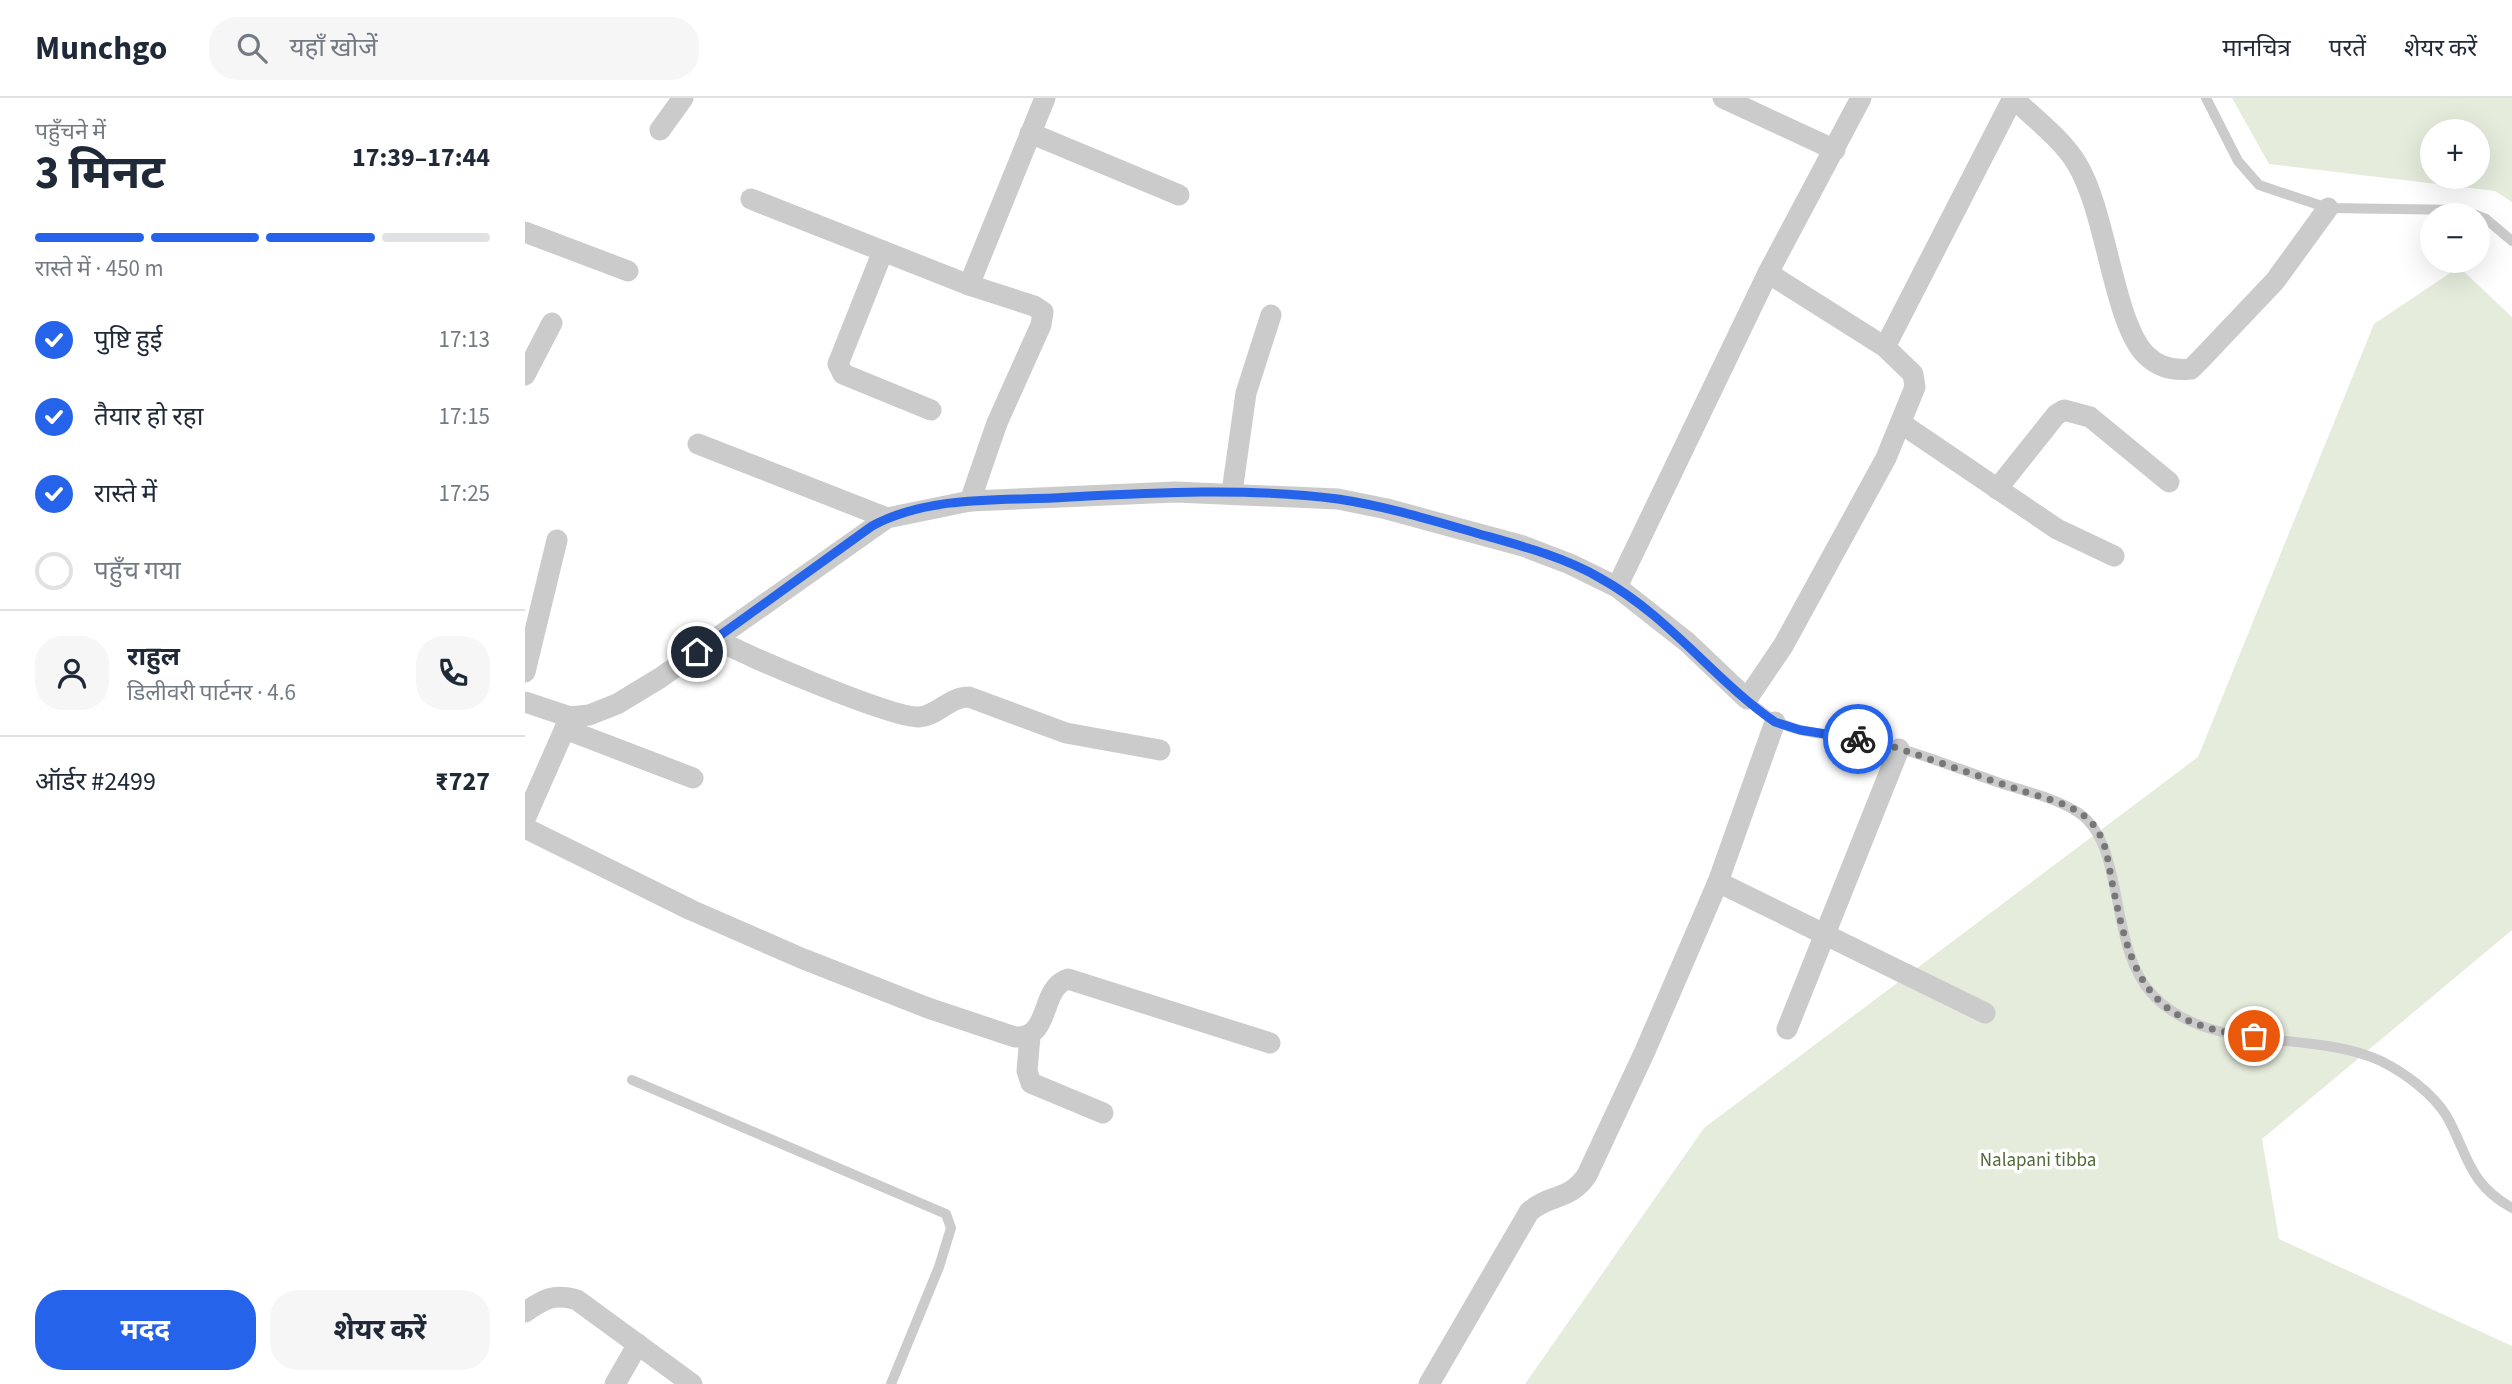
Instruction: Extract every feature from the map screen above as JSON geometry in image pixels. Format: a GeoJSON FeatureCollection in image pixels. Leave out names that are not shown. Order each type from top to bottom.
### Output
{"type":"FeatureCollection","features":[{"type":"Feature","properties":{"kind":"street"},"geometry":{"type":"LineString","coordinates":[[660,130],[683,98]]}},
{"type":"Feature","properties":{"kind":"street"},"geometry":{"type":"LineString","coordinates":[[968,285],[1045,98]]}},
{"type":"Feature","properties":{"kind":"street"},"geometry":{"type":"LineString","coordinates":[[1723,98],[1835,150]]}},
{"type":"Feature","properties":{"kind":"street"},"geometry":{"type":"LineString","coordinates":[[1617,587],[1768,273],[1861,98]]}},
{"type":"Feature","properties":{"kind":"street"},"geometry":{"type":"LineString","coordinates":[[1885,348],[2013,98],[2077,163],[2097,208],[2131,328],[2144,353],[2156,364],[2169,369],[2191,369],[2201,359],[2275,281],[2328,208]]}},
{"type":"Feature","properties":{"kind":"street"},"geometry":{"type":"LineString","coordinates":[[1030,133],[1179,195]]}},
{"type":"Feature","properties":{"kind":"street"},"geometry":{"type":"LineString","coordinates":[[751,199],[968,285],[1034,306],[1043,312],[1041,325],[997,423],[970,502]]}},
{"type":"Feature","properties":{"kind":"street"},"geometry":{"type":"LineString","coordinates":[[525,232],[628,271]]}},
{"type":"Feature","properties":{"kind":"street"},"geometry":{"type":"LineString","coordinates":[[883,251],[838,364],[843,374],[931,410]]}},
{"type":"Feature","properties":{"kind":"street"},"geometry":{"type":"LineString","coordinates":[[525,819],[567,723],[617,704],[716,639],[887,518],[970,502],[1232,492],[1338,499],[1387,509],[1523,547],[1570,564],[1617,587],[1687,642],[1747,699],[1783,646],[1886,458],[1914,395],[1913,374],[1885,348],[1768,273]]}},
{"type":"Feature","properties":{"kind":"street"},"geometry":{"type":"LineString","coordinates":[[1232,492],[1246,393],[1271,315]]}},
{"type":"Feature","properties":{"kind":"street"},"geometry":{"type":"LineString","coordinates":[[525,375],[552,323]]}},
{"type":"Feature","properties":{"kind":"street"},"geometry":{"type":"LineString","coordinates":[[1997,489],[2056,415],[2064,410],[2090,417],[2169,482]]}},
{"type":"Feature","properties":{"kind":"street"},"geometry":{"type":"LineString","coordinates":[[1902,424],[2057,529],[2114,556]]}},
{"type":"Feature","properties":{"kind":"street"},"geometry":{"type":"LineString","coordinates":[[698,444],[887,518]]}},
{"type":"Feature","properties":{"kind":"street"},"geometry":{"type":"LineString","coordinates":[[525,672],[557,540]]}},
{"type":"Feature","properties":{"kind":"street"},"geometry":{"type":"LineString","coordinates":[[716,639],[855,698],[910,716],[926,715],[952,699],[969,697],[1044,727],[1160,750]]}},
{"type":"Feature","properties":{"kind":"street"},"geometry":{"type":"LineString","coordinates":[[525,702],[693,778]]}},
{"type":"Feature","properties":{"kind":"street"},"geometry":{"type":"LineString","coordinates":[[1429,1384],[1529,1212],[1540,1204],[1573,1191],[1587,1175],[1645,1051],[1718,882],[1775,722]]}},
{"type":"Feature","properties":{"kind":"street"},"geometry":{"type":"LineString","coordinates":[[1787,1029],[1899,749]]}},
{"type":"Feature","properties":{"kind":"street"},"geometry":{"type":"LineString","coordinates":[[525,828],[691,910],[801,958],[928,1008],[1014,1037],[1030,1036],[1035,1032],[1055,990],[1068,979],[1270,1043]]}},
{"type":"Feature","properties":{"kind":"street"},"geometry":{"type":"LineString","coordinates":[[1718,882],[1986,1013]]}},
{"type":"Feature","properties":{"kind":"street"},"geometry":{"type":"LineString","coordinates":[[1030,1036],[1027,1071],[1031,1083],[1103,1113]]}},
{"type":"Feature","properties":{"kind":"street"},"geometry":{"type":"LineString","coordinates":[[525,1312],[547,1297],[569,1298],[587,1305],[692,1384]]}},
{"type":"Feature","properties":{"kind":"street"},"geometry":{"type":"LineString","coordinates":[[615,1384],[638,1344]]}},
{"type":"Feature","properties":{"kind":"lane"},"geometry":{"type":"LineString","coordinates":[[2206,98],[2238,161],[2251,180],[2286,196],[2328,208],[2463,210],[2486,219],[2512,241]]}},
{"type":"Feature","properties":{"kind":"lane"},"geometry":{"type":"LineString","coordinates":[[1747,699],[1775,722],[1800,730],[1864,739],[1899,749],[2082,814],[2104,841],[2127,950],[2141,982],[2154,996],[2181,1016],[2227,1033],[2335,1045],[2395,1069],[2437,1104],[2446,1116],[2466,1163],[2495,1197],[2512,1208]]}},
{"type":"Feature","properties":{"kind":"lane"},"geometry":{"type":"LineString","coordinates":[[632,1080],[946,1214],[951,1228],[939,1267],[891,1384]]}},
{"type":"Feature","properties":{"kind":"green space"},"geometry":{"type":"Polygon","coordinates":[[[2232,98],[2512,98],[2512,202],[2495,191],[2478,189],[2490,189],[2490,119],[2420,119],[2420,182],[2269,164],[2232,98]]]}},
{"type":"Feature","properties":{"kind":"green space","name":"Nalapani tibba"},"geometry":{"type":"Polygon","coordinates":[[[2450,273],[2465,273],[2512,317],[2512,930],[2262,1139],[2279,1239],[2512,1346],[2512,1384],[1525,1384],[1704,1128],[2198,757],[2374,324],[2450,273]]]}},
{"type":"Feature","properties":{"kind":"way so far"},"geometry":{"type":"LineString","coordinates":[[1858,739],[1885,744],[2072,808],[2082,814],[2098,830],[2104,841],[2121,928],[2141,982],[2174,1012],[2227,1033],[2254,1036]]}},
{"type":"Feature","properties":{"kind":"route"},"geometry":{"type":"LineString","coordinates":[[697,652],[872,526],[887,518],[916,510],[970,502],[1175,492],[1285,495],[1338,499],[1387,509],[1523,547],[1570,564],[1617,587],[1652,613],[1775,722],[1800,730],[1858,739]]}}]}
